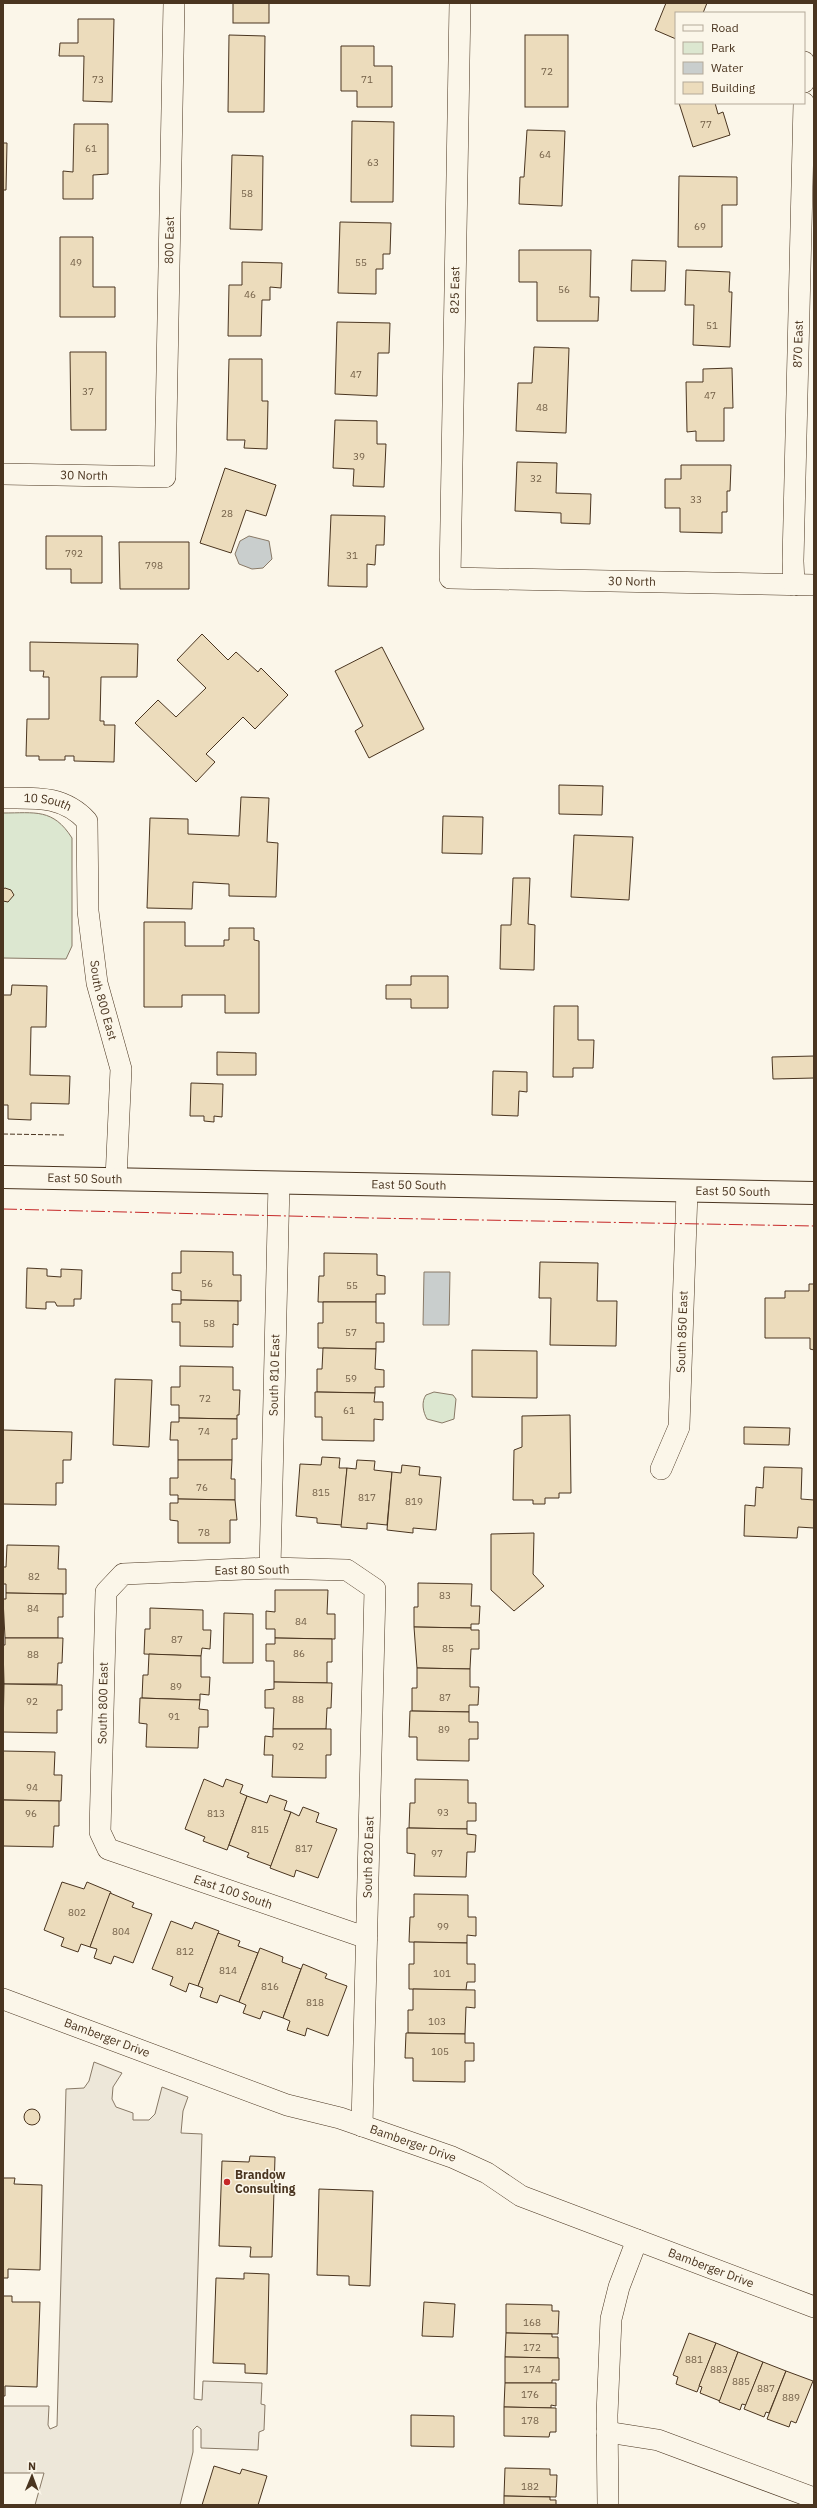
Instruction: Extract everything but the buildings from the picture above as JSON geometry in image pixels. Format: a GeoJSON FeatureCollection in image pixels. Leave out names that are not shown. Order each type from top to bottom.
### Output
{"type":"FeatureCollection","features":[{"type":"Feature","properties":{"kind":"main road","name":"East 50 South"},"geometry":{"type":"LineString","coordinates":[[3,1177],[814,1193]]}},
{"type":"Feature","properties":{"kind":"street","name":"800 East"},"geometry":{"type":"LineString","coordinates":[[166,477],[174,3]]}},
{"type":"Feature","properties":{"kind":"street","name":"825 East"},"geometry":{"type":"LineString","coordinates":[[450,578],[460,3]]}},
{"type":"Feature","properties":{"kind":"street","name":"870 East"},"geometry":{"type":"LineString","coordinates":[[804,104],[793,553],[804,585]]}},
{"type":"Feature","properties":{"kind":"street","name":"30 North"},"geometry":{"type":"LineString","coordinates":[[3,474],[166,477]]}},
{"type":"Feature","properties":{"kind":"street","name":"30 North"},"geometry":{"type":"LineString","coordinates":[[450,578],[804,585]]}},
{"type":"Feature","properties":{"kind":"street","name":"10 South"},"geometry":{"type":"LineString","coordinates":[[3,798],[51,798],[81,815],[87,821]]}},
{"type":"Feature","properties":{"kind":"street","name":"South 800 East"},"geometry":{"type":"LineString","coordinates":[[87,821],[88,911],[97,983],[121,1069],[116,1179]]}},
{"type":"Feature","properties":{"kind":"street","name":"South 810 East"},"geometry":{"type":"LineString","coordinates":[[270,1568],[279,1183]]}},
{"type":"Feature","properties":{"kind":"street","name":"South 850 East"},"geometry":{"type":"LineString","coordinates":[[661,1469],[679,1427],[687,1191]]}},
{"type":"Feature","properties":{"kind":"street","name":"East 80 South"},"geometry":{"type":"LineString","coordinates":[[124,1574],[270,1568],[347,1570],[375,1588]]}},
{"type":"Feature","properties":{"kind":"street","name":"South 800 East"},"geometry":{"type":"LineString","coordinates":[[104,1839],[100,1832],[106,1592],[124,1574]]}},
{"type":"Feature","properties":{"kind":"street","name":"South 820 East"},"geometry":{"type":"LineString","coordinates":[[362,2126],[375,1588]]}},
{"type":"Feature","properties":{"kind":"street","name":"East 100 South"},"geometry":{"type":"LineString","coordinates":[[104,1839],[108,1849],[367,1938]]}},
{"type":"Feature","properties":{"kind":"street","name":"Bamberger Drive"},"geometry":{"type":"LineString","coordinates":[[3,1999],[287,2105],[362,2126],[452,2157],[487,2173],[521,2196],[814,2307]]}},
{"type":"Feature","properties":{"kind":"street"},"geometry":{"type":"LineString","coordinates":[[608,2505],[607,2432],[611,2319],[619,2287],[637,2240]]}},
{"type":"Feature","properties":{"kind":"street"},"geometry":{"type":"LineString","coordinates":[[607,2432],[658,2440],[814,2498]]}},
{"type":"Feature","properties":{"kind":"green space"},"geometry":{"type":"Polygon","coordinates":[[[3,813],[42,814],[58,821],[72,838],[72,946],[66,959],[3,958],[3,813]]]}},
{"type":"Feature","properties":{"kind":"green space"},"geometry":{"type":"Polygon","coordinates":[[[434,1392],[453,1395],[456,1399],[454,1419],[442,1423],[427,1419],[424,1413],[423,1401],[426,1395],[434,1392]]]}},
{"type":"Feature","properties":{"kind":"shaded area"},"geometry":{"type":"Polygon","coordinates":[[[94,2062],[122,2073],[113,2087],[112,2099],[116,2107],[133,2113],[133,2120],[149,2120],[155,2114],[162,2087],[188,2097],[183,2111],[181,2133],[202,2134],[194,2399],[202,2400],[203,2381],[262,2383],[261,2404],[265,2405],[264,2430],[259,2432],[258,2450],[201,2448],[201,2429],[197,2426],[193,2430],[193,2452],[180,2505],[35,2505],[44,2473],[3,2473],[3,2406],[49,2406],[48,2425],[50,2429],[57,2426],[66,2089],[84,2088],[89,2081],[94,2062]]]}},
{"type":"Feature","properties":{"kind":"water"},"geometry":{"type":"Polygon","coordinates":[[[249,536],[269,541],[272,559],[263,568],[252,569],[239,564],[235,554],[240,541],[249,536]]]}},
{"type":"Feature","properties":{"kind":"water"},"geometry":{"type":"Polygon","coordinates":[[[424,1272],[450,1272],[449,1325],[423,1325],[424,1272]]]}},
{"type":"Feature","properties":{"kind":"fence"},"geometry":{"type":"LineString","coordinates":[[3,1134],[64,1135]]}},
{"type":"Feature","properties":{"kind":"power"},"geometry":{"type":"LineString","coordinates":[[3,1209],[370,1218],[814,1226]]}},
{"type":"Feature","properties":{"kind":"place","name":"Brandow Consulting"},"geometry":{"type":"Point","coordinates":[227,2182]}}]}
